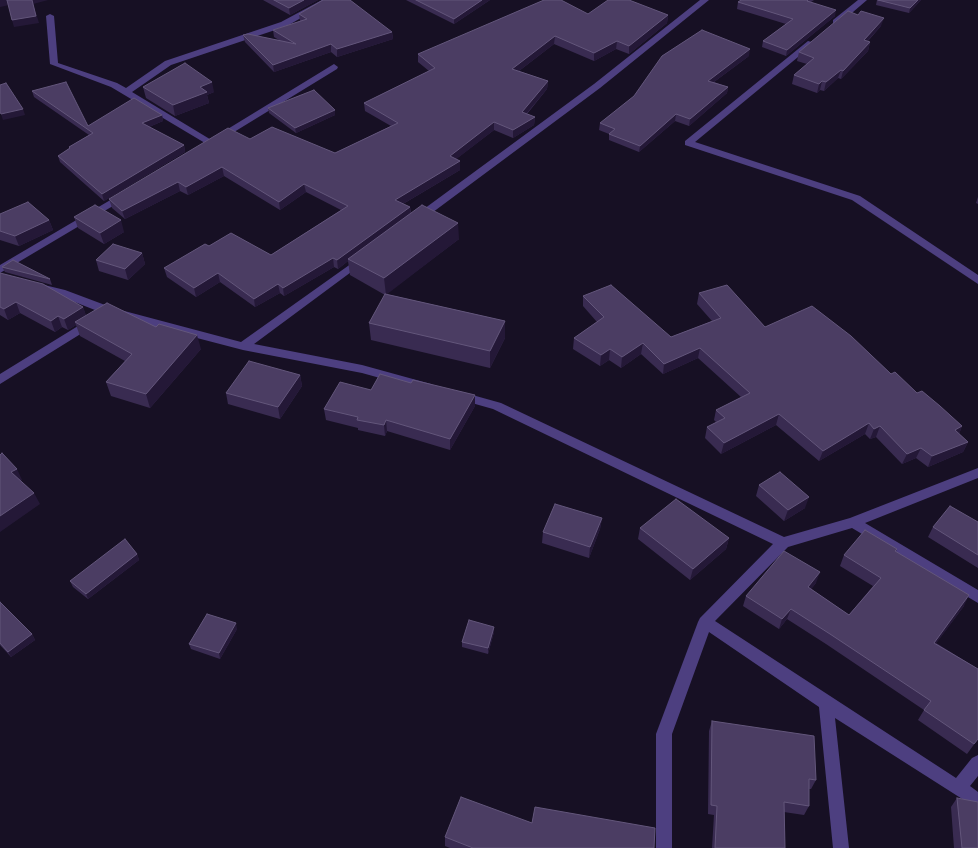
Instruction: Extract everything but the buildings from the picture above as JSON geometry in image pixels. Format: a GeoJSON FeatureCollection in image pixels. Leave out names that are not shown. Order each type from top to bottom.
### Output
{"type":"FeatureCollection","features":[{"type":"Feature","properties":{"kind":"street"},"geometry":{"type":"LineString","coordinates":[[126,92],[168,63],[284,24],[328,0]]}},
{"type":"Feature","properties":{"kind":"street"},"geometry":{"type":"LineString","coordinates":[[411,223],[597,86],[705,0]]}},
{"type":"Feature","properties":{"kind":"street"},"geometry":{"type":"LineString","coordinates":[[831,27],[863,0]]}},
{"type":"Feature","properties":{"kind":"street"},"geometry":{"type":"LineString","coordinates":[[50,16],[54,64],[114,85],[206,145],[334,67]]}},
{"type":"Feature","properties":{"kind":"street"},"geometry":{"type":"LineString","coordinates":[[817,38],[688,143],[856,198],[978,280]]}},
{"type":"Feature","properties":{"kind":"street"},"geometry":{"type":"LineString","coordinates":[[0,270],[134,188]]}},
{"type":"Feature","properties":{"kind":"street"},"geometry":{"type":"LineString","coordinates":[[243,346],[371,252]]}},
{"type":"Feature","properties":{"kind":"street"},"geometry":{"type":"LineString","coordinates":[[28,284],[65,294],[109,311],[243,346],[362,369],[497,406],[783,543]]}},
{"type":"Feature","properties":{"kind":"street"},"geometry":{"type":"LineString","coordinates":[[0,380],[109,311]]}},
{"type":"Feature","properties":{"kind":"street"},"geometry":{"type":"LineString","coordinates":[[664,848],[664,734],[705,622],[783,543],[854,522],[978,473]]}},
{"type":"Feature","properties":{"kind":"street"},"geometry":{"type":"LineString","coordinates":[[854,522],[978,597]]}},
{"type":"Feature","properties":{"kind":"street"},"geometry":{"type":"LineString","coordinates":[[705,622],[826,704],[978,801]]}},
{"type":"Feature","properties":{"kind":"street"},"geometry":{"type":"LineString","coordinates":[[826,704],[841,848]]}},
{"type":"Feature","properties":{"kind":"street"},"geometry":{"type":"LineString","coordinates":[[958,788],[978,763]]}}]}
